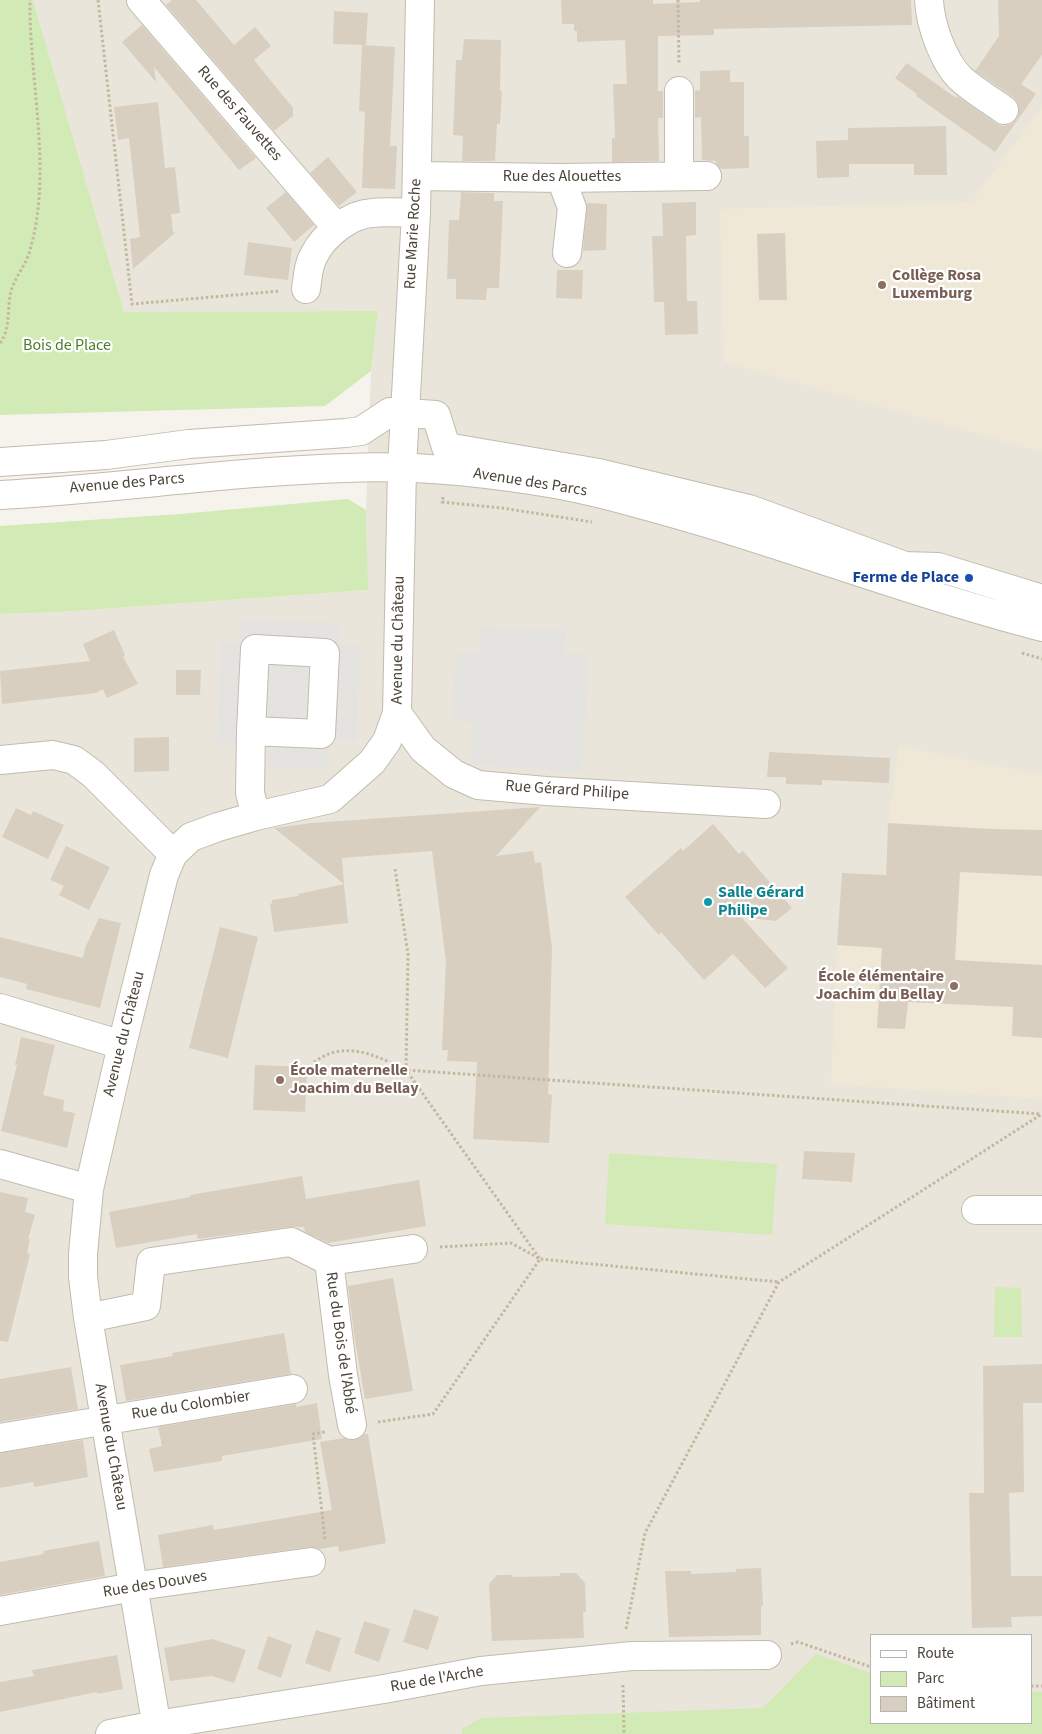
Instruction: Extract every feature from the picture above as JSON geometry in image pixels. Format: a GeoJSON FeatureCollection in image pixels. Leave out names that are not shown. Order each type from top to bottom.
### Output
{"type":"FeatureCollection","features":[{"type":"Feature","properties":{"kind":"street","name":"Rue des Fauvettes"},"geometry":{"type":"LineString","coordinates":[[141,0],[337,228]]}},
{"type":"Feature","properties":{"kind":"street","name":"Rue Marie Roche"},"geometry":{"type":"LineString","coordinates":[[402,468],[416,213],[420,0]]}},
{"type":"Feature","properties":{"kind":"street"},"geometry":{"type":"LineString","coordinates":[[929,0],[929,12],[939,47],[960,77],[1004,110]]}},
{"type":"Feature","properties":{"kind":"street"},"geometry":{"type":"LineString","coordinates":[[679,90],[680,175]]}},
{"type":"Feature","properties":{"kind":"street","name":"Rue des Alouettes"},"geometry":{"type":"LineString","coordinates":[[417,176],[561,178],[707,176]]}},
{"type":"Feature","properties":{"kind":"street"},"geometry":{"type":"LineString","coordinates":[[561,178],[572,208],[567,253]]}},
{"type":"Feature","properties":{"kind":"street"},"geometry":{"type":"LineString","coordinates":[[306,289],[314,254],[337,228],[353,218],[371,212],[416,213]]}},
{"type":"Feature","properties":{"kind":"street"},"geometry":{"type":"LineString","coordinates":[[0,462],[106,455],[189,444],[360,432],[390,412],[436,415],[446,447],[600,473],[750,509],[905,566],[938,567],[1042,599]]}},
{"type":"Feature","properties":{"kind":"street","name":"Avenue des Parcs"},"geometry":{"type":"LineString","coordinates":[[0,495],[164,480],[338,468],[402,468],[444,471],[555,484],[647,505],[746,534],[984,612],[1042,627]]}},
{"type":"Feature","properties":{"kind":"street","name":"Avenue du Château"},"geometry":{"type":"LineString","coordinates":[[157,1730],[88,1318],[83,1277],[83,1254],[89,1189],[164,875],[174,854],[191,837],[218,827],[330,799],[372,762],[387,741],[397,713],[402,468]]}},
{"type":"Feature","properties":{"kind":"street","name":"Rue Gérard Philipe"},"geometry":{"type":"LineString","coordinates":[[397,713],[423,749],[454,774],[478,785],[546,791],[766,804]]}},
{"type":"Feature","properties":{"kind":"street"},"geometry":{"type":"LineString","coordinates":[[251,731],[250,793],[256,816]]}},
{"type":"Feature","properties":{"kind":"street"},"geometry":{"type":"LineString","coordinates":[[0,760],[53,755],[74,760],[93,774],[174,854]]}},
{"type":"Feature","properties":{"kind":"street"},"geometry":{"type":"LineString","coordinates":[[0,1008],[122,1045]]}},
{"type":"Feature","properties":{"kind":"street"},"geometry":{"type":"LineString","coordinates":[[0,1164],[89,1189]]}},
{"type":"Feature","properties":{"kind":"street"},"geometry":{"type":"LineString","coordinates":[[976,1210],[1042,1210]]}},
{"type":"Feature","properties":{"kind":"street","name":"Rue du Bois de l'Abbé"},"geometry":{"type":"LineString","coordinates":[[88,1318],[146,1306],[151,1262],[291,1242],[329,1261],[413,1249]]}},
{"type":"Feature","properties":{"kind":"street","name":"Rue du Bois de l'Abbé"},"geometry":{"type":"LineString","coordinates":[[329,1261],[343,1375],[352,1426]]}},
{"type":"Feature","properties":{"kind":"street","name":"Rue du Colombier"},"geometry":{"type":"LineString","coordinates":[[0,1438],[293,1389]]}},
{"type":"Feature","properties":{"kind":"street","name":"Rue des Douves"},"geometry":{"type":"LineString","coordinates":[[0,1610],[134,1587],[311,1562]]}},
{"type":"Feature","properties":{"kind":"street","name":"Rue de l'Arche"},"geometry":{"type":"LineString","coordinates":[[110,1734],[157,1730],[481,1671],[623,1657],[767,1655]]}},
{"type":"Feature","properties":{"kind":"path"},"geometry":{"type":"LineString","coordinates":[[0,343],[8,322],[12,288],[30,251],[40,196],[38,142],[29,34],[30,0]]}},
{"type":"Feature","properties":{"kind":"path"},"geometry":{"type":"LineString","coordinates":[[98,0],[132,304],[306,289]]}},
{"type":"Feature","properties":{"kind":"path"},"geometry":{"type":"LineString","coordinates":[[678,0],[679,90]]}},
{"type":"Feature","properties":{"kind":"path"},"geometry":{"type":"LineString","coordinates":[[444,471],[442,502],[502,508],[596,523]]}},
{"type":"Feature","properties":{"kind":"path"},"geometry":{"type":"LineString","coordinates":[[1015,651],[1042,659]]}},
{"type":"Feature","properties":{"kind":"path"},"geometry":{"type":"LineString","coordinates":[[395,869],[408,954],[406,1070],[540,1259]]}},
{"type":"Feature","properties":{"kind":"path"},"geometry":{"type":"LineString","coordinates":[[314,1062],[331,1053],[354,1050],[374,1055],[406,1070],[1042,1114]]}},
{"type":"Feature","properties":{"kind":"path"},"geometry":{"type":"LineString","coordinates":[[624,1734],[623,1657],[626,1620],[645,1533],[779,1282],[1042,1114]]}},
{"type":"Feature","properties":{"kind":"path"},"geometry":{"type":"LineString","coordinates":[[413,1249],[511,1243],[540,1259],[779,1282]]}},
{"type":"Feature","properties":{"kind":"path"},"geometry":{"type":"LineString","coordinates":[[311,1562],[326,1542],[313,1434],[433,1414],[540,1259]]}},
{"type":"Feature","properties":{"kind":"path"},"geometry":{"type":"LineString","coordinates":[[767,1655],[798,1642],[870,1667]]}},
{"type":"Feature","properties":{"kind":"shaded area"},"geometry":{"type":"Polygon","coordinates":[[[33,0],[1042,0],[1042,1734],[0,1734],[0,614],[60,612],[367,590],[366,510],[371,371],[378,311],[124,312],[33,0]]]}},
{"type":"Feature","properties":{"kind":"shaded area","name":"Collège Rosa Luxemburg"},"geometry":{"type":"Polygon","coordinates":[[[1042,107],[1042,452],[724,362],[720,209],[971,202],[1042,107]]]}},
{"type":"Feature","properties":{"kind":"shaded area"},"geometry":{"type":"Polygon","coordinates":[[[241,620],[341,623],[340,645],[360,646],[357,741],[337,740],[329,748],[327,768],[268,767],[268,747],[217,744],[220,641],[240,643],[241,620]]]}},
{"type":"Feature","properties":{"kind":"shaded area"},"geometry":{"type":"Polygon","coordinates":[[[481,626],[566,631],[565,652],[589,654],[582,772],[471,765],[473,722],[452,721],[456,651],[480,653],[481,626]]]}},
{"type":"Feature","properties":{"kind":"shaded area"},"geometry":{"type":"Polygon","coordinates":[[[899,746],[1042,775],[1042,1099],[831,1084],[842,873],[884,875],[888,824],[899,746]]]}},
{"type":"Feature","properties":{"kind":"green space","name":"Bois de Place"},"geometry":{"type":"Polygon","coordinates":[[[0,0],[33,0],[124,312],[378,311],[371,371],[325,406],[0,415],[0,0]]]}},
{"type":"Feature","properties":{"kind":"green space"},"geometry":{"type":"Polygon","coordinates":[[[348,499],[366,510],[368,590],[60,612],[0,614],[0,526],[180,514],[348,499]]]}},
{"type":"Feature","properties":{"kind":"green space"},"geometry":{"type":"Polygon","coordinates":[[[609,1153],[777,1164],[772,1235],[605,1224],[609,1153]]]}},
{"type":"Feature","properties":{"kind":"green space"},"geometry":{"type":"Polygon","coordinates":[[[995,1287],[1021,1288],[1022,1337],[994,1337],[995,1287]]]}},
{"type":"Feature","properties":{"kind":"green space"},"geometry":{"type":"Polygon","coordinates":[[[816,1654],[870,1673],[870,1724],[1032,1724],[1032,1692],[1042,1692],[1042,1734],[462,1734],[462,1729],[481,1718],[763,1708],[816,1654]]]}},
{"type":"Feature","properties":{"kind":"building"},"geometry":{"type":"Polygon","coordinates":[[[172,0],[196,0],[234,45],[255,27],[271,46],[254,60],[293,108],[293,116],[274,131],[166,5],[172,0]]]}},
{"type":"Feature","properties":{"kind":"building"},"geometry":{"type":"Polygon","coordinates":[[[561,0],[653,0],[653,4],[700,2],[700,0],[911,0],[912,25],[714,29],[714,35],[658,36],[658,91],[663,91],[663,118],[658,118],[659,161],[612,162],[612,138],[615,138],[613,84],[627,84],[625,40],[577,42],[577,31],[574,31],[574,24],[562,24],[561,0]]]}},
{"type":"Feature","properties":{"kind":"building"},"geometry":{"type":"Polygon","coordinates":[[[998,0],[1042,0],[1042,55],[1021,84],[1036,94],[995,152],[916,96],[917,94],[895,78],[907,63],[995,123],[1003,126],[1011,124],[1017,119],[1019,112],[1018,103],[1013,97],[975,71],[999,36],[998,0]]]}},
{"type":"Feature","properties":{"kind":"building"},"geometry":{"type":"Polygon","coordinates":[[[334,11],[368,13],[366,45],[333,44],[334,11]]]}},
{"type":"Feature","properties":{"kind":"building"},"geometry":{"type":"Polygon","coordinates":[[[142,25],[256,158],[239,170],[154,67],[156,82],[122,42],[142,25]]]}},
{"type":"Feature","properties":{"kind":"building"},"geometry":{"type":"Polygon","coordinates":[[[464,39],[501,40],[500,91],[502,91],[500,124],[497,124],[495,161],[462,161],[463,136],[453,135],[456,60],[462,60],[464,39]]]}},
{"type":"Feature","properties":{"kind":"building"},"geometry":{"type":"Polygon","coordinates":[[[362,45],[395,47],[390,146],[397,146],[395,189],[362,188],[365,112],[359,111],[362,45]]]}},
{"type":"Feature","properties":{"kind":"building"},"geometry":{"type":"Polygon","coordinates":[[[730,70],[730,82],[744,82],[744,136],[749,136],[749,168],[721,169],[716,164],[716,161],[702,160],[701,117],[695,118],[695,91],[700,90],[700,71],[730,70]]]}},
{"type":"Feature","properties":{"kind":"building"},"geometry":{"type":"Polygon","coordinates":[[[158,102],[165,168],[175,167],[180,213],[171,214],[173,233],[176,232],[133,269],[130,239],[140,237],[129,138],[118,140],[114,107],[158,102]]]}},
{"type":"Feature","properties":{"kind":"building"},"geometry":{"type":"Polygon","coordinates":[[[946,126],[947,175],[914,175],[914,164],[849,164],[849,177],[817,178],[816,141],[848,140],[848,128],[946,126]]]}},
{"type":"Feature","properties":{"kind":"building"},"geometry":{"type":"Polygon","coordinates":[[[328,157],[357,192],[339,206],[310,173],[328,157]]]}},
{"type":"Feature","properties":{"kind":"building"},"geometry":{"type":"Polygon","coordinates":[[[286,192],[314,225],[294,242],[266,208],[286,192]]]}},
{"type":"Feature","properties":{"kind":"building"},"geometry":{"type":"Polygon","coordinates":[[[461,192],[494,193],[494,201],[503,201],[499,288],[487,288],[486,300],[456,299],[456,279],[447,279],[449,220],[459,220],[461,192]]]}},
{"type":"Feature","properties":{"kind":"building"},"geometry":{"type":"Polygon","coordinates":[[[696,202],[696,235],[686,236],[687,301],[697,301],[698,334],[665,335],[664,302],[654,302],[652,236],[663,236],[662,203],[696,202]]]}},
{"type":"Feature","properties":{"kind":"building"},"geometry":{"type":"Polygon","coordinates":[[[587,203],[607,204],[606,250],[583,251],[587,203]]]}},
{"type":"Feature","properties":{"kind":"building"},"geometry":{"type":"Polygon","coordinates":[[[785,233],[787,300],[759,300],[757,234],[785,233]]]}},
{"type":"Feature","properties":{"kind":"building"},"geometry":{"type":"Polygon","coordinates":[[[248,242],[292,248],[288,280],[244,275],[248,242]]]}},
{"type":"Feature","properties":{"kind":"building"},"geometry":{"type":"Polygon","coordinates":[[[557,270],[583,270],[582,299],[556,298],[557,270]]]}},
{"type":"Feature","properties":{"kind":"building"},"geometry":{"type":"Polygon","coordinates":[[[114,630],[125,655],[123,657],[138,684],[107,698],[103,689],[96,693],[2,704],[0,671],[90,661],[83,644],[114,630]]]}},
{"type":"Feature","properties":{"kind":"building"},"geometry":{"type":"Polygon","coordinates":[[[176,670],[201,670],[200,695],[176,695],[176,670]]]}},
{"type":"Feature","properties":{"kind":"building"},"geometry":{"type":"Polygon","coordinates":[[[169,737],[169,771],[134,772],[134,738],[169,737]]]}},
{"type":"Feature","properties":{"kind":"building"},"geometry":{"type":"Polygon","coordinates":[[[769,752],[890,758],[889,783],[822,780],[822,785],[786,784],[786,777],[767,777],[769,752]]]}},
{"type":"Feature","properties":{"kind":"building"},"geometry":{"type":"Polygon","coordinates":[[[540,807],[496,856],[533,851],[535,863],[541,862],[552,948],[548,1094],[552,1095],[549,1143],[473,1139],[477,1062],[447,1061],[448,1050],[442,1050],[446,961],[432,851],[342,858],[344,884],[274,828],[312,823],[540,807]]]}},
{"type":"Feature","properties":{"kind":"building"},"geometry":{"type":"Polygon","coordinates":[[[16,808],[31,815],[33,811],[64,825],[48,859],[2,837],[16,808]]]}},
{"type":"Feature","properties":{"kind":"building"},"geometry":{"type":"Polygon","coordinates":[[[888,823],[1042,830],[1042,876],[960,872],[955,960],[1042,965],[1042,1038],[1012,1036],[1013,1007],[908,1002],[905,1029],[877,1028],[882,948],[837,945],[842,873],[886,875],[888,823]]]}},
{"type":"Feature","properties":{"kind":"building","name":"Salle Gérard Philipe"},"geometry":{"type":"Polygon","coordinates":[[[713,824],[739,854],[743,851],[792,908],[776,921],[741,917],[788,968],[765,988],[733,954],[704,980],[661,932],[659,935],[625,897],[681,848],[683,851],[713,824]]]}},
{"type":"Feature","properties":{"kind":"building"},"geometry":{"type":"Polygon","coordinates":[[[66,846],[110,867],[89,910],[59,895],[64,886],[50,880],[66,846]]]}},
{"type":"Feature","properties":{"kind":"building"},"geometry":{"type":"Polygon","coordinates":[[[344,884],[348,923],[274,932],[270,904],[272,900],[298,896],[298,894],[344,884]]]}},
{"type":"Feature","properties":{"kind":"building"},"geometry":{"type":"Polygon","coordinates":[[[99,918],[121,923],[100,1008],[26,989],[27,984],[0,977],[0,937],[83,958],[85,948],[99,918]]]}},
{"type":"Feature","properties":{"kind":"building"},"geometry":{"type":"Polygon","coordinates":[[[220,927],[258,937],[228,1058],[189,1048],[220,927]]]}},
{"type":"Feature","properties":{"kind":"building"},"geometry":{"type":"Polygon","coordinates":[[[21,1037],[55,1045],[43,1095],[64,1100],[63,1111],[75,1113],[67,1148],[1,1131],[17,1065],[15,1065],[21,1037]]]}},
{"type":"Feature","properties":{"kind":"building","name":"École maternelle Joachim du Bellay"},"geometry":{"type":"Polygon","coordinates":[[[255,1065],[307,1067],[305,1112],[253,1110],[255,1065]]]}},
{"type":"Feature","properties":{"kind":"building"},"geometry":{"type":"Polygon","coordinates":[[[804,1151],[855,1153],[852,1182],[802,1179],[804,1151]]]}},
{"type":"Feature","properties":{"kind":"building"},"geometry":{"type":"Polygon","coordinates":[[[302,1176],[306,1199],[419,1180],[426,1226],[328,1243],[305,1232],[304,1227],[289,1227],[198,1239],[197,1234],[116,1248],[109,1212],[190,1197],[190,1195],[302,1176]]]}},
{"type":"Feature","properties":{"kind":"building"},"geometry":{"type":"Polygon","coordinates":[[[0,1192],[28,1198],[25,1212],[35,1215],[28,1239],[30,1239],[27,1253],[30,1254],[8,1342],[0,1341],[0,1192]]]}},
{"type":"Feature","properties":{"kind":"building"},"geometry":{"type":"Polygon","coordinates":[[[393,1278],[413,1391],[365,1399],[348,1286],[393,1278]]]}},
{"type":"Feature","properties":{"kind":"building"},"geometry":{"type":"Polygon","coordinates":[[[284,1333],[291,1374],[126,1401],[120,1365],[173,1356],[172,1353],[284,1333]]]}},
{"type":"Feature","properties":{"kind":"building"},"geometry":{"type":"Polygon","coordinates":[[[1042,1364],[1042,1403],[1023,1403],[1024,1492],[1009,1493],[1011,1576],[1042,1576],[1042,1616],[1011,1617],[1012,1627],[972,1628],[969,1493],[984,1493],[983,1366],[1042,1364]]]}},
{"type":"Feature","properties":{"kind":"building"},"geometry":{"type":"Polygon","coordinates":[[[71,1367],[78,1409],[0,1422],[0,1379],[71,1367]]]}},
{"type":"Feature","properties":{"kind":"building"},"geometry":{"type":"Polygon","coordinates":[[[317,1403],[322,1439],[222,1456],[222,1461],[154,1472],[149,1449],[162,1446],[158,1427],[296,1404],[296,1407],[317,1403]]]}},
{"type":"Feature","properties":{"kind":"building"},"geometry":{"type":"Polygon","coordinates":[[[364,1434],[368,1434],[386,1543],[339,1552],[338,1546],[319,1549],[309,1547],[163,1567],[158,1535],[213,1525],[214,1530],[332,1510],[320,1442],[344,1438],[354,1440],[364,1434]]]}},
{"type":"Feature","properties":{"kind":"building"},"geometry":{"type":"Polygon","coordinates":[[[83,1440],[88,1477],[34,1487],[33,1482],[0,1488],[0,1453],[83,1440]]]}},
{"type":"Feature","properties":{"kind":"building"},"geometry":{"type":"Polygon","coordinates":[[[99,1541],[105,1576],[0,1595],[0,1562],[44,1554],[43,1551],[99,1541]]]}},
{"type":"Feature","properties":{"kind":"building"},"geometry":{"type":"Polygon","coordinates":[[[761,1568],[763,1606],[761,1606],[761,1635],[669,1637],[665,1571],[691,1571],[691,1574],[736,1572],[736,1569],[761,1568]]]}},
{"type":"Feature","properties":{"kind":"building"},"geometry":{"type":"Polygon","coordinates":[[[560,1573],[576,1573],[585,1583],[586,1612],[583,1612],[584,1638],[492,1641],[489,1584],[497,1575],[512,1575],[513,1577],[560,1576],[560,1573]]]}},
{"type":"Feature","properties":{"kind":"building"},"geometry":{"type":"Polygon","coordinates":[[[414,1609],[439,1617],[428,1650],[403,1642],[414,1609]]]}},
{"type":"Feature","properties":{"kind":"building"},"geometry":{"type":"Polygon","coordinates":[[[364,1621],[390,1629],[379,1662],[354,1653],[364,1621]]]}},
{"type":"Feature","properties":{"kind":"building"},"geometry":{"type":"Polygon","coordinates":[[[316,1630],[341,1638],[330,1672],[305,1663],[316,1630]]]}},
{"type":"Feature","properties":{"kind":"building"},"geometry":{"type":"Polygon","coordinates":[[[268,1636],[292,1645],[281,1678],[257,1669],[268,1636]]]}},
{"type":"Feature","properties":{"kind":"building"},"geometry":{"type":"Polygon","coordinates":[[[212,1639],[246,1650],[234,1683],[212,1676],[170,1681],[164,1648],[212,1639]]]}},
{"type":"Feature","properties":{"kind":"building"},"geometry":{"type":"Polygon","coordinates":[[[117,1655],[123,1689],[97,1694],[97,1692],[0,1712],[0,1682],[34,1676],[32,1670],[117,1655]]]}},
{"type":"Feature","properties":{"kind":"place","name":"Collège Rosa Luxemburg"},"geometry":{"type":"Point","coordinates":[882,285]}},
{"type":"Feature","properties":{"kind":"place","name":"Ferme de Place"},"geometry":{"type":"Point","coordinates":[969,578]}},
{"type":"Feature","properties":{"kind":"place","name":"Salle Gérard Philipe"},"geometry":{"type":"Point","coordinates":[708,902]}},
{"type":"Feature","properties":{"kind":"place","name":"École élémentaire Joachim du Bellay"},"geometry":{"type":"Point","coordinates":[954,986]}},
{"type":"Feature","properties":{"kind":"place","name":"École maternelle Joachim du Bellay"},"geometry":{"type":"Point","coordinates":[280,1080]}}]}
